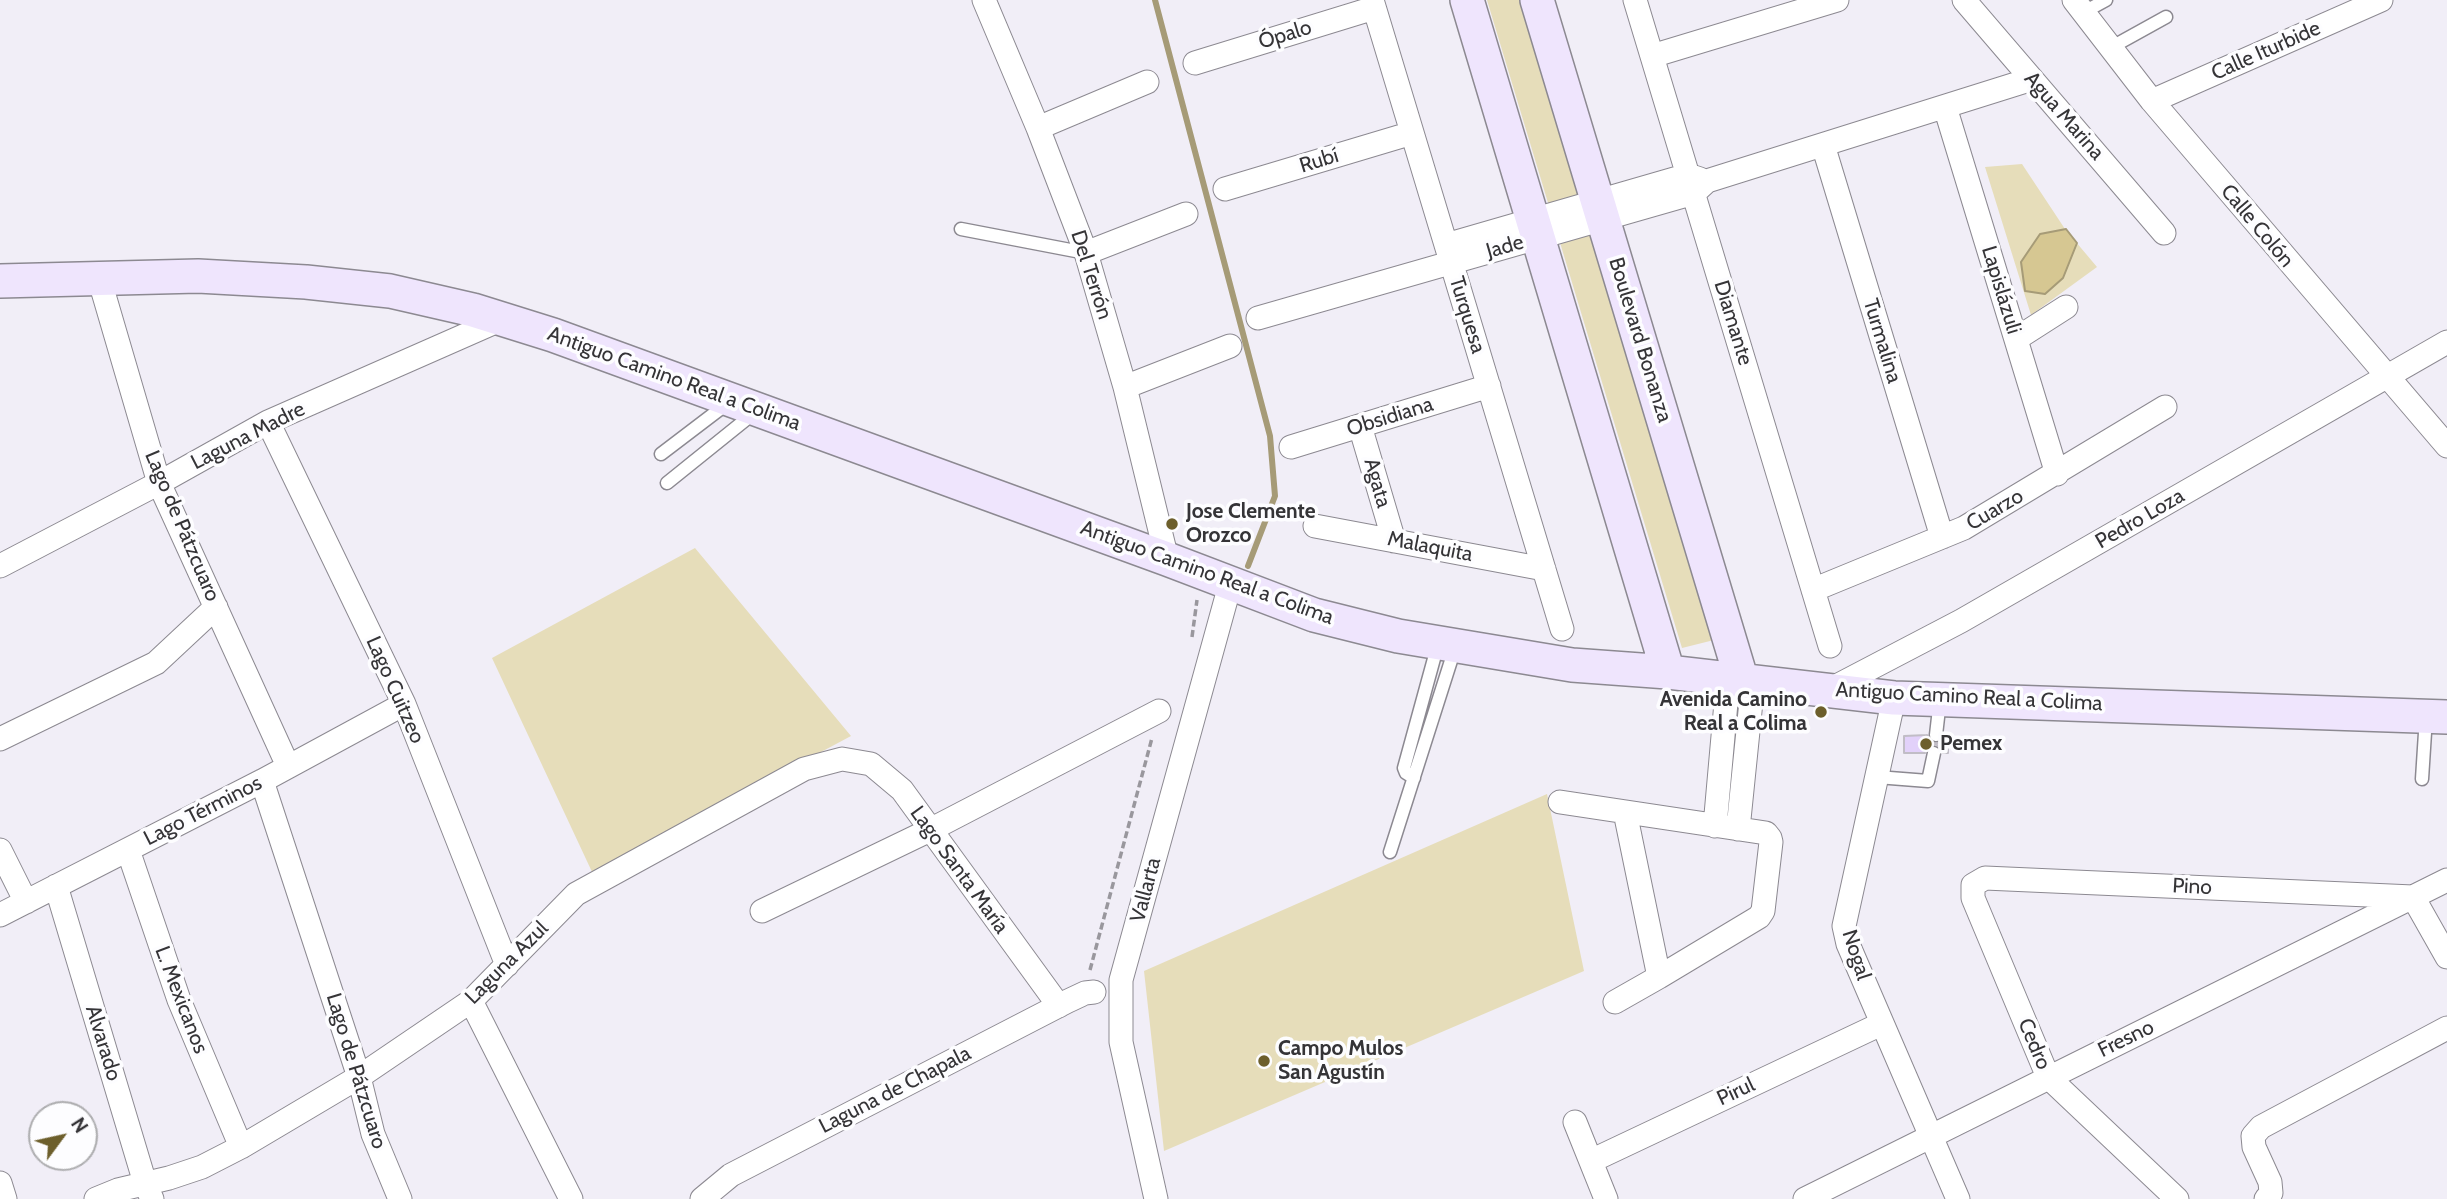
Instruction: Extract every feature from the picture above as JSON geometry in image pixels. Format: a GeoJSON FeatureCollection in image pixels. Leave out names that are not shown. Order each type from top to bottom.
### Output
{"type":"FeatureCollection","features":[{"type":"Feature","properties":{"kind":"main road"},"geometry":{"type":"LineString","coordinates":[[1468,0],[1668,672]]}},
{"type":"Feature","properties":{"kind":"main road","name":"Boulevard Bonanza"},"geometry":{"type":"LineString","coordinates":[[1537,0],[1741,681]]}},
{"type":"Feature","properties":{"kind":"main road","name":"Antiguo Camino Real a Colima"},"geometry":{"type":"LineString","coordinates":[[2,277],[198,276],[306,282],[390,291],[502,319],[553,335],[1314,615],[1398,636],[1572,665],[1668,672],[1894,698],[2437,716]]}},
{"type":"Feature","properties":{"kind":"street","name":"Del Terrón"},"geometry":{"type":"LineString","coordinates":[[985,0],[1086,253],[1125,387],[1167,559]]}},
{"type":"Feature","properties":{"kind":"street","name":"Diamante"},"geometry":{"type":"LineString","coordinates":[[1635,0],[1651,56],[1696,183],[1830,646]]}},
{"type":"Feature","properties":{"kind":"street"},"geometry":{"type":"LineString","coordinates":[[1651,56],[1837,0]]}},
{"type":"Feature","properties":{"kind":"street","name":"Agua Marina"},"geometry":{"type":"LineString","coordinates":[[1964,0],[2164,233]]}},
{"type":"Feature","properties":{"kind":"street","name":"Calle Iturbide"},"geometry":{"type":"LineString","coordinates":[[2152,102],[2381,0]]}},
{"type":"Feature","properties":{"kind":"street","name":"Ópalo"},"geometry":{"type":"LineString","coordinates":[[1195,63],[1373,4]]}},
{"type":"Feature","properties":{"kind":"street","name":"Turquesa"},"geometry":{"type":"LineString","coordinates":[[1373,4],[1562,629]]}},
{"type":"Feature","properties":{"kind":"street","name":"Calle Colón"},"geometry":{"type":"LineString","coordinates":[[2079,6],[2152,102],[2447,446]]}},
{"type":"Feature","properties":{"kind":"street","name":"Jade"},"geometry":{"type":"LineString","coordinates":[[1258,318],[1449,253],[1696,183],[2032,79]]}},
{"type":"Feature","properties":{"kind":"street"},"geometry":{"type":"LineString","coordinates":[[1038,128],[1147,82]]}},
{"type":"Feature","properties":{"kind":"street","name":"Lapislázuli"},"geometry":{"type":"LineString","coordinates":[[1945,107],[2057,474]]}},
{"type":"Feature","properties":{"kind":"street","name":"Rubí"},"geometry":{"type":"LineString","coordinates":[[1225,189],[1412,134]]}},
{"type":"Feature","properties":{"kind":"street","name":"Turmalina"},"geometry":{"type":"LineString","coordinates":[[1823,145],[1942,537]]}},
{"type":"Feature","properties":{"kind":"street"},"geometry":{"type":"LineString","coordinates":[[1086,253],[1186,214]]}},
{"type":"Feature","properties":{"kind":"street","name":"Lago de Pátzcuaro"},"geometry":{"type":"LineString","coordinates":[[99,278],[159,483],[288,766]]}},
{"type":"Feature","properties":{"kind":"street"},"geometry":{"type":"LineString","coordinates":[[2016,339],[2066,307]]}},
{"type":"Feature","properties":{"kind":"street","name":"Laguna Madre"},"geometry":{"type":"LineString","coordinates":[[0,566],[159,483],[268,422],[502,319]]}},
{"type":"Feature","properties":{"kind":"street","name":"Pedro Loza"},"geometry":{"type":"LineString","coordinates":[[1829,690],[1961,621],[2447,342]]}},
{"type":"Feature","properties":{"kind":"street"},"geometry":{"type":"LineString","coordinates":[[1125,387],[1230,346]]}},
{"type":"Feature","properties":{"kind":"street","name":"Obsidiana"},"geometry":{"type":"LineString","coordinates":[[1291,447],[1489,386]]}},
{"type":"Feature","properties":{"kind":"street","name":"Cuarzo"},"geometry":{"type":"LineString","coordinates":[[1813,590],[1965,528],[2165,407]]}},
{"type":"Feature","properties":{"kind":"street","name":"Lago Cuitzeo"},"geometry":{"type":"LineString","coordinates":[[268,422],[404,705],[507,965]]}},
{"type":"Feature","properties":{"kind":"street","name":"Agata"},"geometry":{"type":"LineString","coordinates":[[1360,426],[1394,541]]}},
{"type":"Feature","properties":{"kind":"street","name":"Malaquita"},"geometry":{"type":"LineString","coordinates":[[1315,526],[1544,569]]}},
{"type":"Feature","properties":{"kind":"street","name":"Vallarta"},"geometry":{"type":"LineString","coordinates":[[1156,1199],[1121,1042],[1121,980],[1230,584]]}},
{"type":"Feature","properties":{"kind":"street"},"geometry":{"type":"LineString","coordinates":[[0,739],[156,663],[216,607]]}},
{"type":"Feature","properties":{"kind":"street"},"geometry":{"type":"LineString","coordinates":[[1727,827],[1741,681]]}},
{"type":"Feature","properties":{"kind":"street","name":"Nogal"},"geometry":{"type":"LineString","coordinates":[[1894,698],[1844,926],[1848,944],[1881,1024],[1958,1199]]}},
{"type":"Feature","properties":{"kind":"street","name":"Lago Términos"},"geometry":{"type":"LineString","coordinates":[[0,915],[404,705]]}},
{"type":"Feature","properties":{"kind":"street"},"geometry":{"type":"LineString","coordinates":[[762,911],[930,830],[1159,711]]}},
{"type":"Feature","properties":{"kind":"street","name":"Laguna Azul"},"geometry":{"type":"LineString","coordinates":[[96,1199],[118,1190],[148,1191],[169,1178],[202,1167],[241,1147],[359,1077],[471,1001],[576,894],[804,769],[842,760]]}},
{"type":"Feature","properties":{"kind":"street","name":"Lago Santa María"},"geometry":{"type":"LineString","coordinates":[[842,760],[870,764],[902,790],[1059,1006]]}},
{"type":"Feature","properties":{"kind":"street","name":"Lago de Pátzcuaro"},"geometry":{"type":"LineString","coordinates":[[262,781],[359,1077],[373,1134],[400,1199]]}},
{"type":"Feature","properties":{"kind":"street"},"geometry":{"type":"LineString","coordinates":[[1560,802],[1766,833],[1771,842],[1763,911],[1755,920],[1615,1003]]}},
{"type":"Feature","properties":{"kind":"street"},"geometry":{"type":"LineString","coordinates":[[1625,812],[1659,977]]}},
{"type":"Feature","properties":{"kind":"street"},"geometry":{"type":"LineString","coordinates":[[0,850],[26,902]]}},
{"type":"Feature","properties":{"kind":"street","name":"L. Mexicanos"},"geometry":{"type":"LineString","coordinates":[[128,850],[179,1000],[241,1147]]}},
{"type":"Feature","properties":{"kind":"street","name":"Pino"},"geometry":{"type":"LineString","coordinates":[[1973,885],[1985,878],[2413,897]]}},
{"type":"Feature","properties":{"kind":"street","name":"Fresno"},"geometry":{"type":"LineString","coordinates":[[1810,1198],[2447,880]]}},
{"type":"Feature","properties":{"kind":"street","name":"Cedro"},"geometry":{"type":"LineString","coordinates":[[1973,885],[1973,898],[2048,1077],[2177,1199]]}},
{"type":"Feature","properties":{"kind":"street","name":"Alvarado"},"geometry":{"type":"LineString","coordinates":[[57,886],[148,1191]]}},
{"type":"Feature","properties":{"kind":"street"},"geometry":{"type":"LineString","coordinates":[[2413,897],[2447,957]]}},
{"type":"Feature","properties":{"kind":"street","name":"Laguna de Chapala"},"geometry":{"type":"LineString","coordinates":[[702,1199],[731,1175],[1059,1006],[1085,993],[1094,992]]}},
{"type":"Feature","properties":{"kind":"street"},"geometry":{"type":"LineString","coordinates":[[471,1001],[571,1199]]}},
{"type":"Feature","properties":{"kind":"street","name":"Pirul"},"geometry":{"type":"LineString","coordinates":[[1591,1161],[1881,1024]]}},
{"type":"Feature","properties":{"kind":"street"},"geometry":{"type":"LineString","coordinates":[[2266,1199],[2271,1193],[2270,1182],[2254,1147],[2253,1136],[2261,1127],[2447,1028]]}},
{"type":"Feature","properties":{"kind":"street"},"geometry":{"type":"LineString","coordinates":[[1575,1122],[1606,1199]]}},
{"type":"Feature","properties":{"kind":"street"},"geometry":{"type":"LineString","coordinates":[[0,1183],[5,1199]]}},
{"type":"Feature","properties":{"kind":"lane"},"geometry":{"type":"LineString","coordinates":[[2079,6],[2106,0]]}},
{"type":"Feature","properties":{"kind":"lane"},"geometry":{"type":"LineString","coordinates":[[2110,48],[2166,17]]}},
{"type":"Feature","properties":{"kind":"lane"},"geometry":{"type":"LineString","coordinates":[[961,229],[1086,253]]}},
{"type":"Feature","properties":{"kind":"lane"},"geometry":{"type":"LineString","coordinates":[[661,454],[745,405]]}},
{"type":"Feature","properties":{"kind":"lane"},"geometry":{"type":"LineString","coordinates":[[667,483],[745,405]]}},
{"type":"Feature","properties":{"kind":"lane"},"geometry":{"type":"LineString","coordinates":[[1414,778],[1406,773],[1405,768],[1416,723],[1447,644]]}},
{"type":"Feature","properties":{"kind":"lane"},"geometry":{"type":"LineString","coordinates":[[1390,852],[1430,729],[1447,644]]}},
{"type":"Feature","properties":{"kind":"lane"},"geometry":{"type":"LineString","coordinates":[[1936,736],[1940,699]]}},
{"type":"Feature","properties":{"kind":"lane"},"geometry":{"type":"LineString","coordinates":[[2422,779],[2437,716]]}},
{"type":"Feature","properties":{"kind":"lane"},"geometry":{"type":"LineString","coordinates":[[1416,723],[1430,729]]}},
{"type":"Feature","properties":{"kind":"lane"},"geometry":{"type":"LineString","coordinates":[[1877,777],[1928,781],[1934,753]]}},
{"type":"Feature","properties":{"kind":"path"},"geometry":{"type":"LineString","coordinates":[[1094,992],[1090,967],[1159,711]]}},
{"type":"Feature","properties":{"kind":"shaded area"},"geometry":{"type":"Polygon","coordinates":[[[1487,0],[1531,0],[1722,638],[1682,648],[1487,0]]]}},
{"type":"Feature","properties":{"kind":"shaded area"},"geometry":{"type":"Polygon","coordinates":[[[2022,164],[2065,229],[2097,267],[2031,315],[1985,167],[2022,164]]]}},
{"type":"Feature","properties":{"kind":"shaded area"},"geometry":{"type":"Polygon","coordinates":[[[2066,229],[2077,243],[2063,278],[2045,294],[2025,291],[2021,262],[2040,234],[2066,229]]]}},
{"type":"Feature","properties":{"kind":"shaded area"},"geometry":{"type":"Polygon","coordinates":[[[695,548],[851,736],[593,874],[492,658],[695,548]]]}},
{"type":"Feature","properties":{"kind":"shaded area","name":"Campo Mulos San Agustín"},"geometry":{"type":"Polygon","coordinates":[[[1547,794],[1584,971],[1164,1151],[1144,971],[1547,794]]]}},
{"type":"Feature","properties":{"kind":"building","name":"Pemex"},"geometry":{"type":"Polygon","coordinates":[[[1927,735],[1930,742],[1936,744],[1948,736],[1948,753],[1943,753],[1935,744],[1928,747],[1925,753],[1904,753],[1904,736],[1927,735]]]}},
{"type":"Feature","properties":{"kind":"waterway"},"geometry":{"type":"LineString","coordinates":[[1155,0],[1270,436],[1275,496],[1248,566]]}},
{"type":"Feature","properties":{"kind":"place","name":"Jose Clemente Orozco"},"geometry":{"type":"Point","coordinates":[1172,524]}},
{"type":"Feature","properties":{"kind":"place","name":"Avenida Camino Real a Colima"},"geometry":{"type":"Point","coordinates":[1821,712]}},
{"type":"Feature","properties":{"kind":"place","name":"Pemex"},"geometry":{"type":"Point","coordinates":[1926,744]}},
{"type":"Feature","properties":{"kind":"place","name":"Campo Mulos San Agustín"},"geometry":{"type":"Point","coordinates":[1264,1061]}}]}
